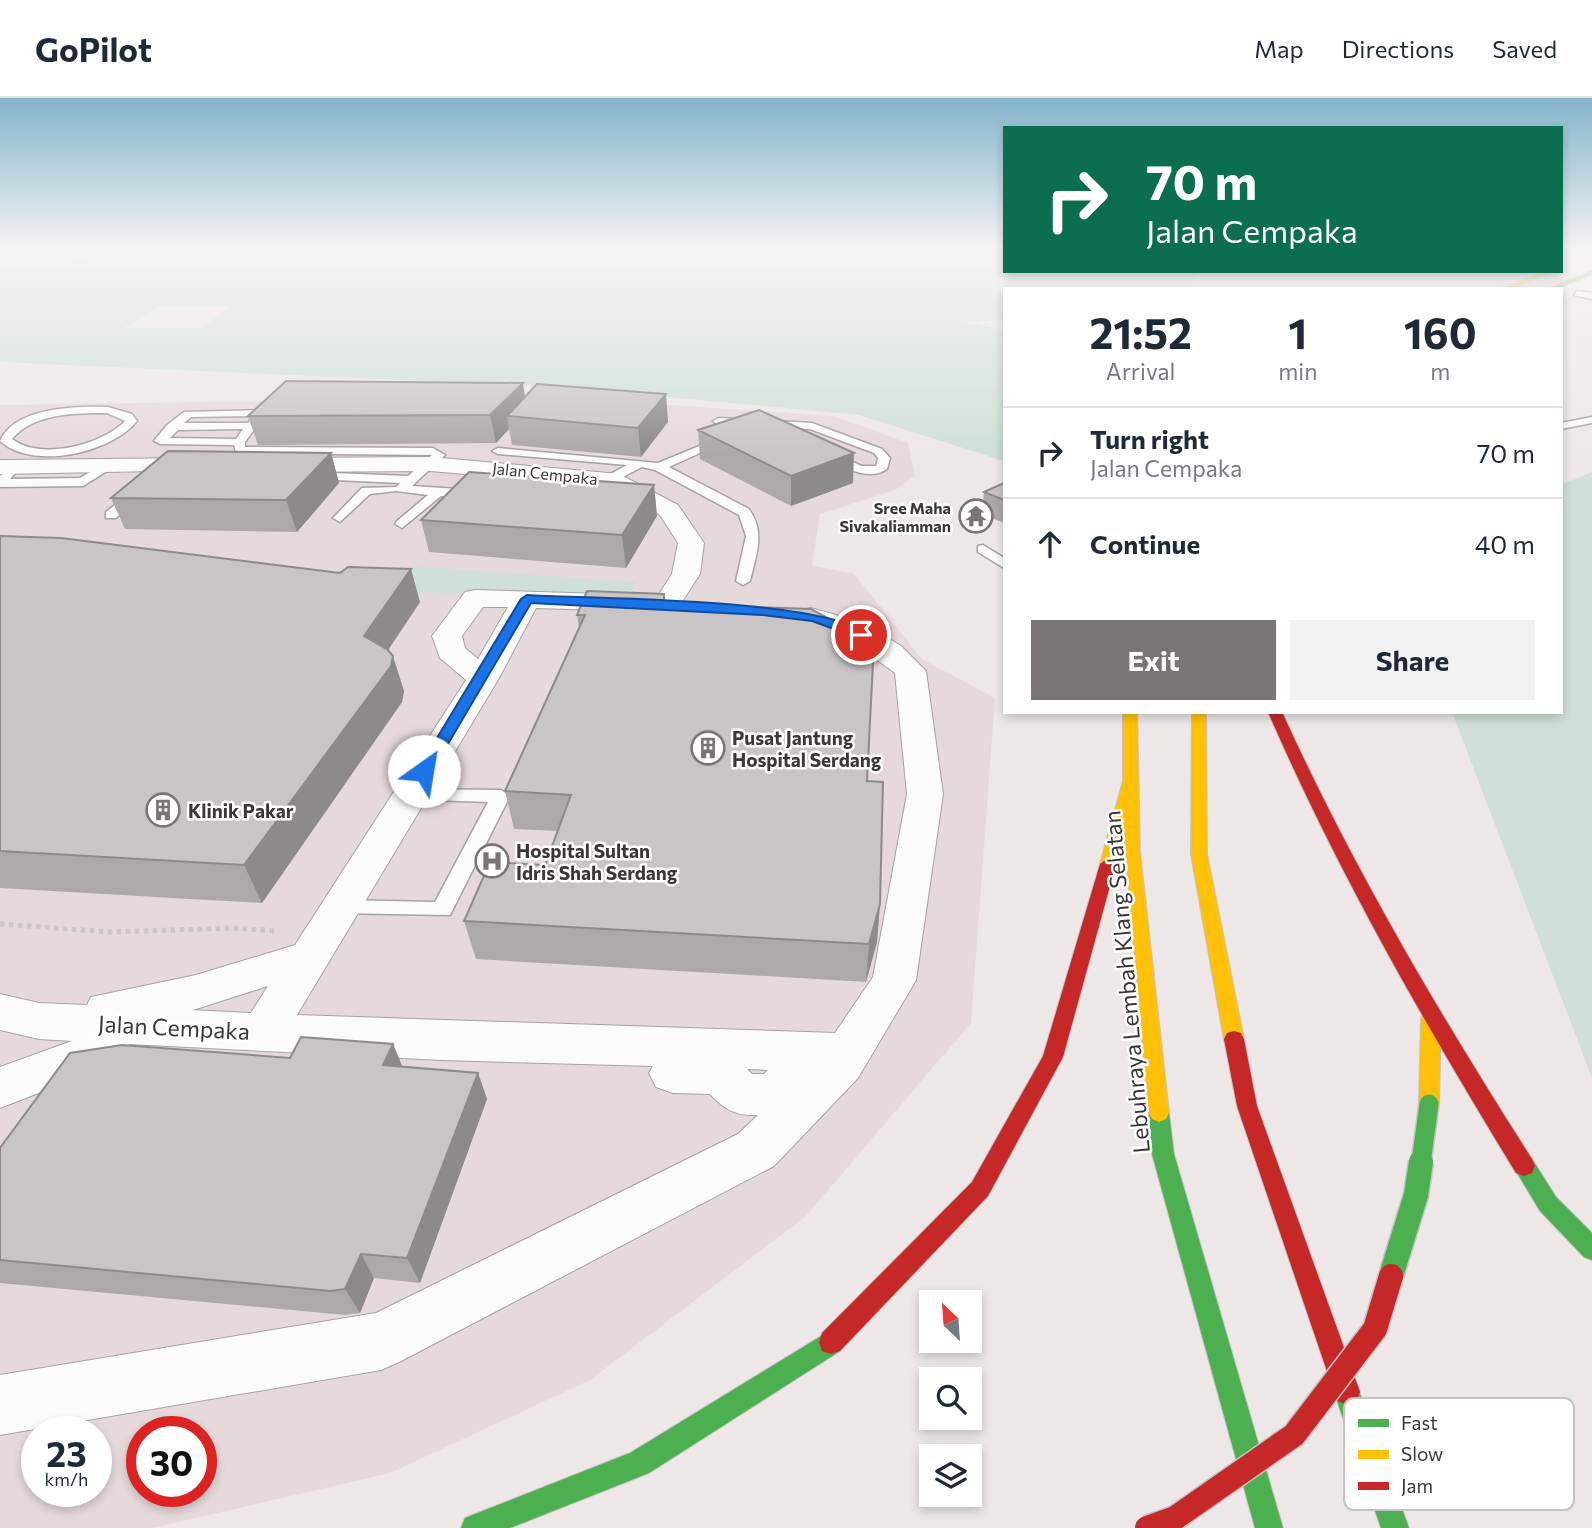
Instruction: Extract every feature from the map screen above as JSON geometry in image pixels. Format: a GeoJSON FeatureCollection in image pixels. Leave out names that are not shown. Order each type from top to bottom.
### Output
{"type":"FeatureCollection","features":[{"type":"Feature","properties":{"kind":"highway","name":"Lebuhraya Lembah Klang Selatan"},"geometry":{"type":"LineString","coordinates":[[1130,714],[1132,852],[1163,1154],[1269,1528]]}},
{"type":"Feature","properties":{"kind":"highway"},"geometry":{"type":"LineString","coordinates":[[1199,714],[1199,854],[1247,1106],[1349,1398]]}},
{"type":"Feature","properties":{"kind":"highway"},"geometry":{"type":"LineString","coordinates":[[1276,714],[1302,775],[1431,1019],[1548,1204],[1592,1249]]}},
{"type":"Feature","properties":{"kind":"highway"},"geometry":{"type":"LineString","coordinates":[[475,1528],[639,1463],[836,1339],[980,1189],[1053,1057],[1132,777]]}},
{"type":"Feature","properties":{"kind":"highway"},"geometry":{"type":"LineString","coordinates":[[1147,1528],[1175,1518],[1294,1435],[1375,1329],[1416,1195],[1429,1104],[1431,1019]]}},
{"type":"Feature","properties":{"kind":"highway"},"geometry":{"type":"LineString","coordinates":[[1389,1510],[1395,1528]]}},
{"type":"Feature","properties":{"kind":"street","name":"Jalan Cempaka"},"geometry":{"type":"LineString","coordinates":[[7,467],[108,466],[164,470],[287,463],[430,464],[491,459],[611,480],[637,500],[669,510],[691,543],[680,605],[527,599],[483,678],[264,1031],[13,1021]]}},
{"type":"Feature","properties":{"kind":"street"},"geometry":{"type":"LineString","coordinates":[[483,678],[451,652],[447,636],[475,598],[527,599]]}},
{"type":"Feature","properties":{"kind":"street"},"geometry":{"type":"LineString","coordinates":[[0,1405],[381,1341],[756,1150],[841,1065],[894,980],[925,794],[909,671],[903,663],[861,635],[814,617],[788,614]]}},
{"type":"Feature","properties":{"kind":"street","name":"Jalan Cempaka"},"geometry":{"type":"LineString","coordinates":[[13,1021],[196,992],[323,933]]}},
{"type":"Feature","properties":{"kind":"street"},"geometry":{"type":"LineString","coordinates":[[264,1031],[441,1041],[848,1053]]}},
{"type":"Feature","properties":{"kind":"street"},"geometry":{"type":"LineString","coordinates":[[0,1088],[67,1060],[134,1050],[721,1075],[742,1095],[774,1094],[798,1073],[791,1052]]}},
{"type":"Feature","properties":{"kind":"lane"},"geometry":{"type":"LineString","coordinates":[[3,418],[36,419],[91,409],[120,412],[131,421],[118,434],[83,446],[39,452],[9,446],[5,440],[9,433],[36,419]]}},
{"type":"Feature","properties":{"kind":"lane"},"geometry":{"type":"LineString","coordinates":[[239,442],[160,441],[188,414],[261,413],[239,442],[240,450],[287,463],[439,491],[486,495]]}},
{"type":"Feature","properties":{"kind":"lane"},"geometry":{"type":"LineString","coordinates":[[1563,426],[1592,420]]}},
{"type":"Feature","properties":{"kind":"lane"},"geometry":{"type":"LineString","coordinates":[[719,421],[822,429],[878,451],[884,458],[881,469],[869,471],[813,449]]}},
{"type":"Feature","properties":{"kind":"lane"},"geometry":{"type":"LineString","coordinates":[[752,422],[790,439]]}},
{"type":"Feature","properties":{"kind":"lane"},"geometry":{"type":"LineString","coordinates":[[659,467],[717,442],[783,424]]}},
{"type":"Feature","properties":{"kind":"lane"},"geometry":{"type":"LineString","coordinates":[[491,459],[507,441]]}},
{"type":"Feature","properties":{"kind":"lane"},"geometry":{"type":"LineString","coordinates":[[491,459],[640,463],[659,467],[744,512],[752,520],[755,530],[743,581]]}},
{"type":"Feature","properties":{"kind":"lane"},"geometry":{"type":"LineString","coordinates":[[611,480],[640,463]]}},
{"type":"Feature","properties":{"kind":"lane"},"geometry":{"type":"LineString","coordinates":[[341,517],[366,491],[406,484],[430,464]]}},
{"type":"Feature","properties":{"kind":"lane"},"geometry":{"type":"LineString","coordinates":[[111,515],[164,470],[218,472]]}},
{"type":"Feature","properties":{"kind":"lane"},"geometry":{"type":"LineString","coordinates":[[402,524],[439,491]]}},
{"type":"Feature","properties":{"kind":"lane"},"geometry":{"type":"LineString","coordinates":[[983,549],[1003,563]]}},
{"type":"Feature","properties":{"kind":"lane"},"geometry":{"type":"LineString","coordinates":[[323,933],[442,910],[500,796],[410,794]]}},
{"type":"Feature","properties":{"kind":"path"},"geometry":{"type":"LineString","coordinates":[[0,924],[111,932],[232,928],[323,933]]}},
{"type":"Feature","properties":{"kind":"shaded area"},"geometry":{"type":"Polygon","coordinates":[[[0,319],[139,319],[125,328],[202,328],[214,319],[1003,319],[965,322],[1003,330],[1003,461],[859,415],[562,387],[0,362],[0,319]]]}},
{"type":"Feature","properties":{"kind":"shaded area","name":"Hospital Sultan Idris Shah Serdang"},"geometry":{"type":"Polygon","coordinates":[[[547,397],[834,416],[908,443],[915,476],[895,490],[820,514],[812,565],[854,574],[922,659],[995,698],[971,1023],[805,1217],[590,1380],[390,1473],[153,1528],[0,1528],[0,405],[547,397]]]}},
{"type":"Feature","properties":{"kind":"shaded area"},"geometry":{"type":"Polygon","coordinates":[[[1592,472],[1592,1078],[1453,714],[1563,714],[1563,484],[1592,472]]]}},
{"type":"Feature","properties":{"kind":"shaded area"},"geometry":{"type":"Polygon","coordinates":[[[410,566],[636,582],[628,598],[402,592],[410,566]]]}},
{"type":"Feature","properties":{"kind":"building"},"geometry":{"type":"Polygon","coordinates":[[[286,381],[523,383],[490,415],[248,416],[286,381]]]}},
{"type":"Feature","properties":{"kind":"building"},"geometry":{"type":"Polygon","coordinates":[[[537,384],[666,394],[638,428],[507,416],[537,384]]]}},
{"type":"Feature","properties":{"kind":"building"},"geometry":{"type":"Polygon","coordinates":[[[759,410],[854,453],[791,476],[698,430],[759,410]]]}},
{"type":"Feature","properties":{"kind":"building"},"geometry":{"type":"Polygon","coordinates":[[[168,451],[331,453],[286,500],[111,498],[168,451]]]}},
{"type":"Feature","properties":{"kind":"building"},"geometry":{"type":"Polygon","coordinates":[[[469,472],[654,485],[622,535],[421,520],[469,472]]]}},
{"type":"Feature","properties":{"kind":"building"},"geometry":{"type":"Polygon","coordinates":[[[1003,483],[1003,500],[984,492],[1003,483]]]}},
{"type":"Feature","properties":{"kind":"building","name":"Klinik Pakar"},"geometry":{"type":"Polygon","coordinates":[[[0,536],[61,538],[340,573],[348,567],[411,569],[364,636],[388,650],[393,656],[391,666],[244,865],[0,851],[0,536]]]}},
{"type":"Feature","properties":{"kind":"building","name":"Pusat Jantung Hospital Serdang"},"geometry":{"type":"Polygon","coordinates":[[[587,591],[664,594],[664,604],[811,609],[874,643],[867,781],[883,782],[880,904],[869,944],[464,921],[490,862],[545,865],[571,795],[505,791],[585,615],[577,615],[587,591]]]}},
{"type":"Feature","properties":{"kind":"building"},"geometry":{"type":"Polygon","coordinates":[[[301,1037],[393,1044],[383,1065],[478,1073],[407,1258],[361,1254],[345,1289],[330,1291],[0,1260],[0,1148],[70,1053],[122,1045],[290,1058],[301,1037]]]}},
{"type":"Feature","properties":{"kind":"traffic: fast"},"geometry":{"type":"LineString","coordinates":[[1391,1276],[1416,1195],[1429,1104]]}},
{"type":"Feature","properties":{"kind":"traffic: fast"},"geometry":{"type":"LineString","coordinates":[[1159,1113],[1163,1154],[1269,1528]]}},
{"type":"Feature","properties":{"kind":"traffic: fast"},"geometry":{"type":"LineString","coordinates":[[1524,1166],[1548,1204],[1592,1249]]}},
{"type":"Feature","properties":{"kind":"traffic: fast"},"geometry":{"type":"LineString","coordinates":[[475,1528],[639,1463],[831,1342]]}},
{"type":"Feature","properties":{"kind":"traffic: fast"},"geometry":{"type":"LineString","coordinates":[[1347,1392],[1349,1398]]}},
{"type":"Feature","properties":{"kind":"traffic: fast"},"geometry":{"type":"LineString","coordinates":[[1389,1510],[1395,1528]]}},
{"type":"Feature","properties":{"kind":"traffic: slow"},"geometry":{"type":"LineString","coordinates":[[1130,714],[1132,852],[1159,1113]]}},
{"type":"Feature","properties":{"kind":"traffic: slow"},"geometry":{"type":"LineString","coordinates":[[1199,714],[1199,854],[1234,1039]]}},
{"type":"Feature","properties":{"kind":"traffic: slow"},"geometry":{"type":"LineString","coordinates":[[1108,864],[1132,777]]}},
{"type":"Feature","properties":{"kind":"traffic: slow"},"geometry":{"type":"LineString","coordinates":[[1429,1104],[1431,1019]]}},
{"type":"Feature","properties":{"kind":"traffic: jam"},"geometry":{"type":"LineString","coordinates":[[1276,714],[1359,887],[1456,1056],[1524,1166]]}},
{"type":"Feature","properties":{"kind":"traffic: jam"},"geometry":{"type":"LineString","coordinates":[[831,1342],[980,1189],[1053,1057],[1108,864]]}},
{"type":"Feature","properties":{"kind":"traffic: jam"},"geometry":{"type":"LineString","coordinates":[[1234,1039],[1247,1106],[1347,1392]]}},
{"type":"Feature","properties":{"kind":"traffic: jam"},"geometry":{"type":"LineString","coordinates":[[1147,1528],[1175,1518],[1294,1435],[1375,1329],[1391,1276]]}},
{"type":"Feature","properties":{"kind":"place","name":"Sree Maha Sivakaliamman"},"geometry":{"type":"Point","coordinates":[976,516]}},
{"type":"Feature","properties":{"kind":"place","name":"Pusat Jantung Hospital Serdang"},"geometry":{"type":"Point","coordinates":[708,748]}},
{"type":"Feature","properties":{"kind":"place","name":"Klinik Pakar"},"geometry":{"type":"Point","coordinates":[163,810]}},
{"type":"Feature","properties":{"kind":"place","name":"Hospital Sultan Idris Shah Serdang"},"geometry":{"type":"Point","coordinates":[492,861]}},
{"type":"Feature","properties":{"kind":"route"},"geometry":{"type":"LineString","coordinates":[[424,771],[483,678],[527,599],[736,608],[814,617],[861,635]]}}]}
